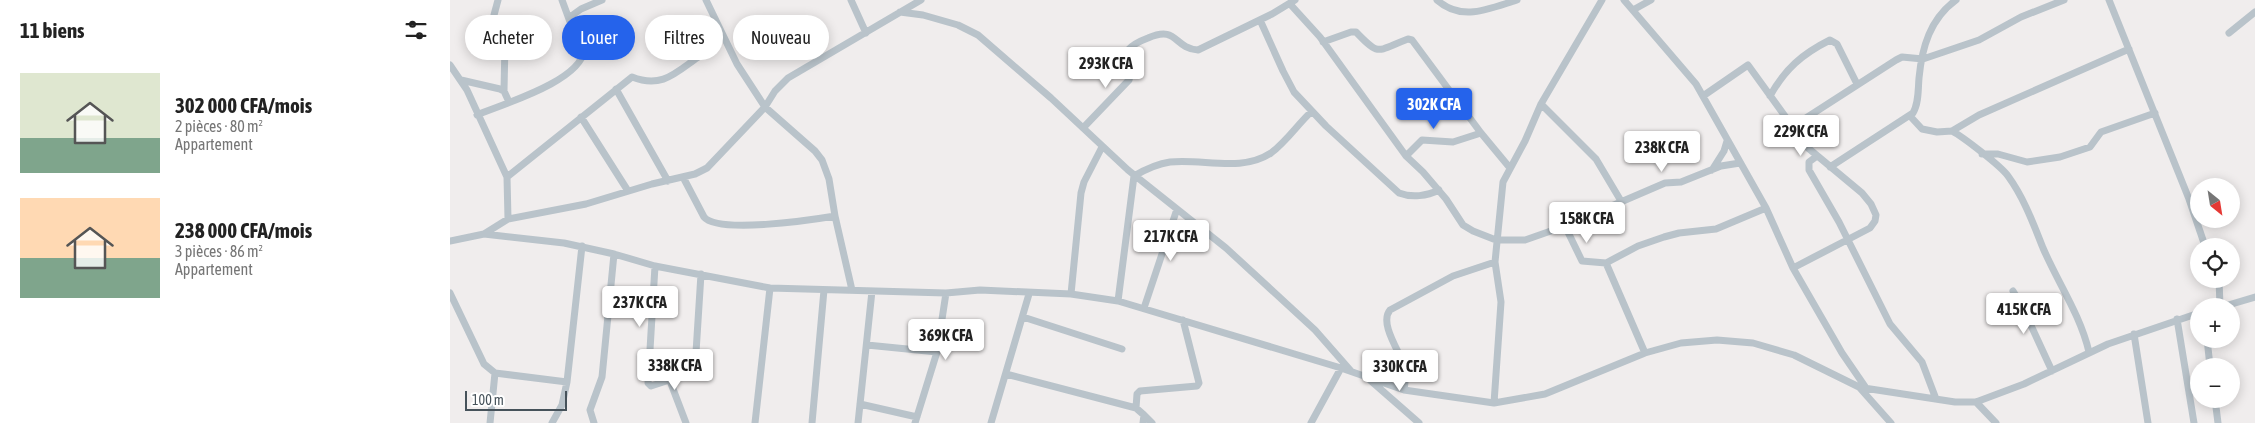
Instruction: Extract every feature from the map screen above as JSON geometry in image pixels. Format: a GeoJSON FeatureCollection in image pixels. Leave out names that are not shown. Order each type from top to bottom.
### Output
{"type":"FeatureCollection","features":[{"type":"Feature","properties":{"kind":"street"},"geometry":{"type":"LineString","coordinates":[[498,0],[494,16],[505,42],[504,91],[509,102]]}},
{"type":"Feature","properties":{"kind":"street"},"geometry":{"type":"LineString","coordinates":[[573,15],[581,9],[602,0]]}},
{"type":"Feature","properties":{"kind":"street"},"geometry":{"type":"LineString","coordinates":[[706,0],[737,64],[765,107],[815,151],[822,160],[829,179],[835,216],[852,290]]}},
{"type":"Feature","properties":{"kind":"street"},"geometry":{"type":"LineString","coordinates":[[851,0],[866,33]]}},
{"type":"Feature","properties":{"kind":"street"},"geometry":{"type":"LineString","coordinates":[[484,234],[508,219],[586,204],[683,177],[707,168],[765,107],[775,91],[788,78],[921,0]]}},
{"type":"Feature","properties":{"kind":"street"},"geometry":{"type":"LineString","coordinates":[[1437,0],[1455,12],[1464,14],[1517,0]]}},
{"type":"Feature","properties":{"kind":"street"},"geometry":{"type":"LineString","coordinates":[[1494,403],[1501,302],[1495,262],[1503,182],[1525,141],[1541,104],[1602,0]]}},
{"type":"Feature","properties":{"kind":"street"},"geometry":{"type":"LineString","coordinates":[[1624,0],[1675,58],[1703,96],[1766,208],[1793,268],[1862,388],[1891,423]]}},
{"type":"Feature","properties":{"kind":"street"},"geometry":{"type":"LineString","coordinates":[[1633,10],[1651,0]]}},
{"type":"Feature","properties":{"kind":"street"},"geometry":{"type":"LineString","coordinates":[[1830,167],[1900,120],[1910,116],[1916,108],[1926,43],[1939,15],[1956,0]]}},
{"type":"Feature","properties":{"kind":"street"},"geometry":{"type":"LineString","coordinates":[[1792,128],[1857,84],[1902,57],[1923,59],[1979,40],[2021,17],[2064,0]]}},
{"type":"Feature","properties":{"kind":"street"},"geometry":{"type":"LineString","coordinates":[[2109,0],[2155,113],[2202,238]]}},
{"type":"Feature","properties":{"kind":"street"},"geometry":{"type":"LineString","coordinates":[[563,2],[581,9]]}},
{"type":"Feature","properties":{"kind":"street"},"geometry":{"type":"LineString","coordinates":[[563,2],[569,15]]}},
{"type":"Feature","properties":{"kind":"street"},"geometry":{"type":"LineString","coordinates":[[1083,128],[1129,80],[1128,50],[1131,45],[1159,33],[1169,34],[1186,46],[1198,50],[1292,2],[1406,156],[1438,190],[1464,225],[1472,231],[1496,240],[1525,240],[1565,226],[1665,183],[1681,182],[1729,164],[1740,163]]}},
{"type":"Feature","properties":{"kind":"street"},"geometry":{"type":"LineString","coordinates":[[900,12],[923,15],[958,25],[978,35],[1134,176],[1226,248],[1315,330],[1352,372]]}},
{"type":"Feature","properties":{"kind":"street"},"geometry":{"type":"LineString","coordinates":[[2229,33],[2255,12]]}},
{"type":"Feature","properties":{"kind":"street"},"geometry":{"type":"LineString","coordinates":[[1260,20],[1282,72],[1294,92],[1311,112],[1399,192],[1404,195],[1420,196],[1438,190]]}},
{"type":"Feature","properties":{"kind":"street"},"geometry":{"type":"LineString","coordinates":[[1323,42],[1351,32],[1356,32],[1374,49],[1380,50],[1408,39],[1412,40],[1481,133],[1510,168]]}},
{"type":"Feature","properties":{"kind":"street"},"geometry":{"type":"LineString","coordinates":[[1770,96],[1790,66],[1830,40],[1837,44],[1857,84]]}},
{"type":"Feature","properties":{"kind":"street"},"geometry":{"type":"LineString","coordinates":[[1910,116],[1922,129],[1937,132],[1952,131],[1979,115],[2129,48]]}},
{"type":"Feature","properties":{"kind":"street"},"geometry":{"type":"LineString","coordinates":[[477,115],[552,83],[568,74],[581,60]]}},
{"type":"Feature","properties":{"kind":"street"},"geometry":{"type":"LineString","coordinates":[[507,177],[632,77],[646,82],[663,81],[694,60]]}},
{"type":"Feature","properties":{"kind":"street"},"geometry":{"type":"LineString","coordinates":[[450,65],[461,80],[507,177],[508,219]]}},
{"type":"Feature","properties":{"kind":"street"},"geometry":{"type":"LineString","coordinates":[[1703,96],[1748,65],[1808,148],[1871,204],[1876,215],[1875,221],[1870,228],[1793,268]]}},
{"type":"Feature","properties":{"kind":"street"},"geometry":{"type":"LineString","coordinates":[[461,80],[504,91]]}},
{"type":"Feature","properties":{"kind":"street"},"geometry":{"type":"LineString","coordinates":[[616,89],[668,181]]}},
{"type":"Feature","properties":{"kind":"street"},"geometry":{"type":"LineString","coordinates":[[1541,104],[1596,159],[1621,201]]}},
{"type":"Feature","properties":{"kind":"street"},"geometry":{"type":"LineString","coordinates":[[1134,176],[1150,167],[1170,162],[1239,163],[1256,159],[1271,153],[1311,112]]}},
{"type":"Feature","properties":{"kind":"street"},"geometry":{"type":"LineString","coordinates":[[1982,154],[1998,154],[2028,162],[2060,158],[2090,147],[2101,132],[2155,113]]}},
{"type":"Feature","properties":{"kind":"street"},"geometry":{"type":"LineString","coordinates":[[581,117],[628,191]]}},
{"type":"Feature","properties":{"kind":"street"},"geometry":{"type":"LineString","coordinates":[[1952,131],[2007,174],[2027,206],[2043,248],[2078,318],[2089,352]]}},
{"type":"Feature","properties":{"kind":"street"},"geometry":{"type":"LineString","coordinates":[[1406,156],[1422,140],[1453,142],[1481,133]]}},
{"type":"Feature","properties":{"kind":"street"},"geometry":{"type":"LineString","coordinates":[[1712,170],[1728,141]]}},
{"type":"Feature","properties":{"kind":"street"},"geometry":{"type":"LineString","coordinates":[[1071,294],[1081,193],[1084,182],[1102,147]]}},
{"type":"Feature","properties":{"kind":"street"},"geometry":{"type":"LineString","coordinates":[[1817,156],[1809,162],[1809,170],[1823,192],[1890,324],[1922,362],[1936,399]]}},
{"type":"Feature","properties":{"kind":"street"},"geometry":{"type":"LineString","coordinates":[[1118,301],[1134,176]]}},
{"type":"Feature","properties":{"kind":"street"},"geometry":{"type":"LineString","coordinates":[[683,177],[704,217],[716,224],[743,225],[835,216]]}},
{"type":"Feature","properties":{"kind":"street"},"geometry":{"type":"LineString","coordinates":[[1565,226],[1582,261],[1606,263],[1638,246],[1664,237],[1679,233],[1716,229],[1766,208]]}},
{"type":"Feature","properties":{"kind":"street"},"geometry":{"type":"LineString","coordinates":[[1144,308],[1177,209]]}},
{"type":"Feature","properties":{"kind":"street"},"geometry":{"type":"LineString","coordinates":[[450,241],[484,234],[582,246],[655,266],[770,288],[946,293],[980,290],[1029,294],[1071,294],[1118,301],[1341,368],[1404,390],[1494,403],[1545,394],[1645,353],[1681,343],[1718,340],[1754,343],[1794,355],[1862,388],[1955,402],[1976,402],[2024,384],[2089,352],[2134,334],[2190,316]]}},
{"type":"Feature","properties":{"kind":"street"},"geometry":{"type":"LineString","coordinates":[[552,423],[562,405],[566,382],[582,246]]}},
{"type":"Feature","properties":{"kind":"street"},"geometry":{"type":"LineString","coordinates":[[594,423],[590,410],[602,377],[614,254]]}},
{"type":"Feature","properties":{"kind":"street"},"geometry":{"type":"LineString","coordinates":[[1404,390],[1405,367],[1385,319],[1386,314],[1390,310],[1453,276],[1495,262]]}},
{"type":"Feature","properties":{"kind":"street"},"geometry":{"type":"LineString","coordinates":[[1606,263],[1645,353]]}},
{"type":"Feature","properties":{"kind":"street"},"geometry":{"type":"LineString","coordinates":[[655,266],[648,382],[651,386],[691,373],[695,368],[701,274]]}},
{"type":"Feature","properties":{"kind":"street"},"geometry":{"type":"LineString","coordinates":[[755,423],[770,288]]}},
{"type":"Feature","properties":{"kind":"street"},"geometry":{"type":"LineString","coordinates":[[812,423],[824,290]]}},
{"type":"Feature","properties":{"kind":"street"},"geometry":{"type":"LineString","coordinates":[[858,423],[872,291]]}},
{"type":"Feature","properties":{"kind":"street"},"geometry":{"type":"LineString","coordinates":[[2013,291],[2022,306],[2052,371]]}},
{"type":"Feature","properties":{"kind":"street"},"geometry":{"type":"LineString","coordinates":[[450,293],[484,364],[495,373],[566,382]]}},
{"type":"Feature","properties":{"kind":"street"},"geometry":{"type":"LineString","coordinates":[[860,404],[916,420],[937,352],[946,293]]}},
{"type":"Feature","properties":{"kind":"street"},"geometry":{"type":"LineString","coordinates":[[991,423],[1029,294]]}},
{"type":"Feature","properties":{"kind":"street"},"geometry":{"type":"LineString","coordinates":[[2240,302],[2255,298]]}},
{"type":"Feature","properties":{"kind":"street"},"geometry":{"type":"LineString","coordinates":[[1023,317],[1122,348]]}},
{"type":"Feature","properties":{"kind":"street"},"geometry":{"type":"LineString","coordinates":[[1136,408],[1140,391],[1197,386],[1199,383],[1183,320]]}},
{"type":"Feature","properties":{"kind":"street"},"geometry":{"type":"LineString","coordinates":[[2177,320],[2194,423]]}},
{"type":"Feature","properties":{"kind":"street"},"geometry":{"type":"LineString","coordinates":[[2134,334],[2148,423]]}},
{"type":"Feature","properties":{"kind":"street"},"geometry":{"type":"LineString","coordinates":[[866,345],[937,352]]}},
{"type":"Feature","properties":{"kind":"street"},"geometry":{"type":"LineString","coordinates":[[1311,423],[1341,368]]}},
{"type":"Feature","properties":{"kind":"street"},"geometry":{"type":"LineString","coordinates":[[490,423],[495,373]]}},
{"type":"Feature","properties":{"kind":"street"},"geometry":{"type":"LineString","coordinates":[[1006,374],[1136,408],[1144,419],[1152,423]]}},
{"type":"Feature","properties":{"kind":"street"},"geometry":{"type":"LineString","coordinates":[[1368,378],[1419,423]]}},
{"type":"Feature","properties":{"kind":"street"},"geometry":{"type":"LineString","coordinates":[[670,381],[686,423]]}},
{"type":"Feature","properties":{"kind":"street"},"geometry":{"type":"LineString","coordinates":[[1976,402],[1996,423]]}},
{"type":"Feature","properties":{"kind":"street"},"geometry":{"type":"LineString","coordinates":[[2216,408],[2218,423]]}}]}
